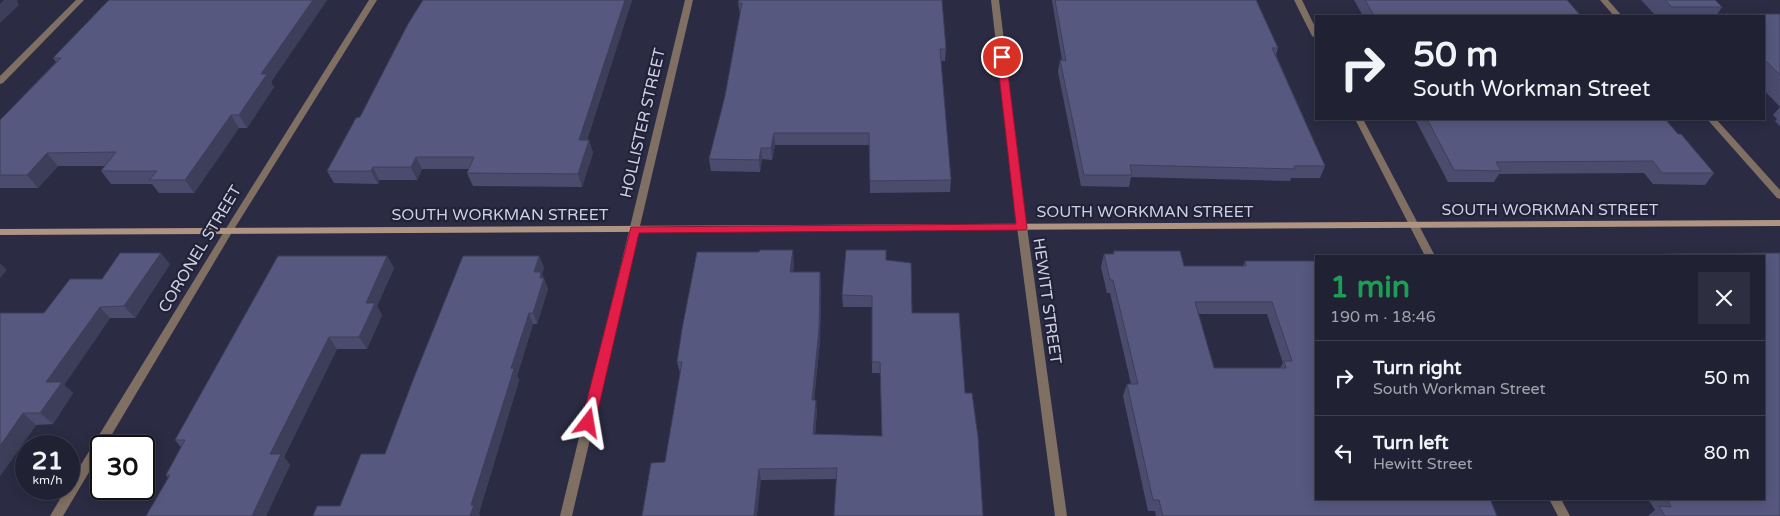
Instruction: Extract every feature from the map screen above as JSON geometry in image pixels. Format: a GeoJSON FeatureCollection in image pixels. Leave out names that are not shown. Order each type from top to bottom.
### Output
{"type":"FeatureCollection","features":[{"type":"Feature","properties":{"kind":"main road","name":"SOUTH WORKMAN STREET"},"geometry":{"type":"LineString","coordinates":[[0,232],[1780,223]]}},
{"type":"Feature","properties":{"kind":"street"},"geometry":{"type":"LineString","coordinates":[[0,81],[80,0]]}},
{"type":"Feature","properties":{"kind":"street","name":"CORONEL STREET"},"geometry":{"type":"LineString","coordinates":[[56,516],[228,232],[373,0]]}},
{"type":"Feature","properties":{"kind":"street","name":"HOLLISTER STREET"},"geometry":{"type":"LineString","coordinates":[[566,516],[689,0]]}},
{"type":"Feature","properties":{"kind":"street","name":"HEWITT STREET"},"geometry":{"type":"LineString","coordinates":[[995,0],[1022,228],[1061,516]]}},
{"type":"Feature","properties":{"kind":"street"},"geometry":{"type":"LineString","coordinates":[[1298,0],[1315,34]]}},
{"type":"Feature","properties":{"kind":"street"},"geometry":{"type":"LineString","coordinates":[[1604,0],[1617,15]]}},
{"type":"Feature","properties":{"kind":"street"},"geometry":{"type":"LineString","coordinates":[[1360,120],[1429,255]]}},
{"type":"Feature","properties":{"kind":"street"},"geometry":{"type":"LineString","coordinates":[[1712,120],[1780,196]]}},
{"type":"Feature","properties":{"kind":"street"},"geometry":{"type":"LineString","coordinates":[[1556,500],[1564,516]]}},
{"type":"Feature","properties":{"kind":"building"},"geometry":{"type":"Polygon","coordinates":[[[109,0],[313,0],[261,74],[267,74],[239,115],[231,115],[185,180],[149,180],[157,171],[101,171],[116,152],[47,153],[27,175],[0,175],[0,120],[61,58],[53,58],[109,0]]]}},
{"type":"Feature","properties":{"kind":"building"},"geometry":{"type":"Polygon","coordinates":[[[423,0],[625,0],[579,140],[589,140],[578,174],[467,173],[474,157],[416,157],[411,167],[373,167],[371,171],[327,171],[356,118],[360,117],[408,24],[423,0]]]}},
{"type":"Feature","properties":{"kind":"building"},"geometry":{"type":"Polygon","coordinates":[[[739,0],[942,0],[946,49],[940,49],[951,180],[870,181],[869,133],[774,133],[771,148],[761,148],[759,160],[709,159],[725,96],[742,3],[738,3],[739,0]]]}},
{"type":"Feature","properties":{"kind":"building"},"geometry":{"type":"Polygon","coordinates":[[[1055,0],[1256,0],[1278,48],[1272,48],[1325,166],[1294,166],[1295,169],[1130,165],[1132,175],[1084,175],[1060,60],[1066,61],[1055,0]]]}},
{"type":"Feature","properties":{"kind":"building"},"geometry":{"type":"Polygon","coordinates":[[[1365,0],[1567,0],[1580,15],[1373,15],[1365,0]]]}},
{"type":"Feature","properties":{"kind":"building"},"geometry":{"type":"Polygon","coordinates":[[[1665,0],[1715,0],[1722,7],[1672,7],[1665,0]]]}},
{"type":"Feature","properties":{"kind":"building"},"geometry":{"type":"Polygon","coordinates":[[[1719,14],[1780,14],[1780,75],[1765,60],[1765,15],[1719,14]]]}},
{"type":"Feature","properties":{"kind":"building"},"geometry":{"type":"Polygon","coordinates":[[[1428,120],[1666,120],[1678,134],[1681,134],[1714,173],[1662,173],[1653,161],[1496,162],[1501,171],[1454,170],[1428,120]]]}},
{"type":"Feature","properties":{"kind":"building"},"geometry":{"type":"Polygon","coordinates":[[[760,250],[793,250],[790,272],[820,272],[819,329],[812,400],[816,400],[813,434],[882,436],[880,362],[872,362],[872,296],[842,295],[846,250],[886,250],[886,260],[911,263],[912,313],[959,313],[965,393],[972,393],[978,437],[983,516],[834,516],[837,468],[759,469],[754,516],[642,516],[651,463],[665,462],[682,362],[677,362],[682,329],[697,252],[759,252],[760,250]]]}},
{"type":"Feature","properties":{"kind":"building"},"geometry":{"type":"Polygon","coordinates":[[[1114,251],[1180,251],[1184,266],[1246,266],[1245,261],[1315,261],[1315,500],[1490,500],[1497,516],[1163,516],[1159,500],[1153,500],[1127,384],[1138,384],[1113,280],[1110,280],[1104,254],[1114,254],[1114,251]],[[1195,302],[1214,368],[1286,368],[1284,361],[1292,361],[1272,302],[1195,302]]]}},
{"type":"Feature","properties":{"kind":"building"},"geometry":{"type":"Polygon","coordinates":[[[120,253],[161,253],[124,306],[100,307],[46,382],[62,382],[40,413],[23,413],[0,446],[0,313],[44,313],[70,279],[102,279],[120,253]]]}},
{"type":"Feature","properties":{"kind":"building"},"geometry":{"type":"Polygon","coordinates":[[[1780,253],[1780,516],[1665,516],[1659,506],[1671,507],[1668,500],[1765,500],[1765,255],[1665,254],[1780,253]]]}},
{"type":"Feature","properties":{"kind":"building"},"geometry":{"type":"Polygon","coordinates":[[[278,256],[387,256],[366,303],[375,303],[359,337],[329,337],[270,454],[281,454],[252,516],[146,516],[170,475],[166,475],[185,440],[175,440],[278,256]]]}},
{"type":"Feature","properties":{"kind":"building"},"geometry":{"type":"Polygon","coordinates":[[[463,256],[539,256],[534,272],[541,272],[540,278],[544,278],[533,313],[529,313],[511,368],[514,369],[471,505],[474,505],[470,516],[313,516],[317,506],[340,506],[361,454],[385,454],[463,256]]]}},
{"type":"Feature","properties":{"kind":"route"},"geometry":{"type":"LineString","coordinates":[[588,423],[634,230],[1022,228],[1002,57]]}}]}
